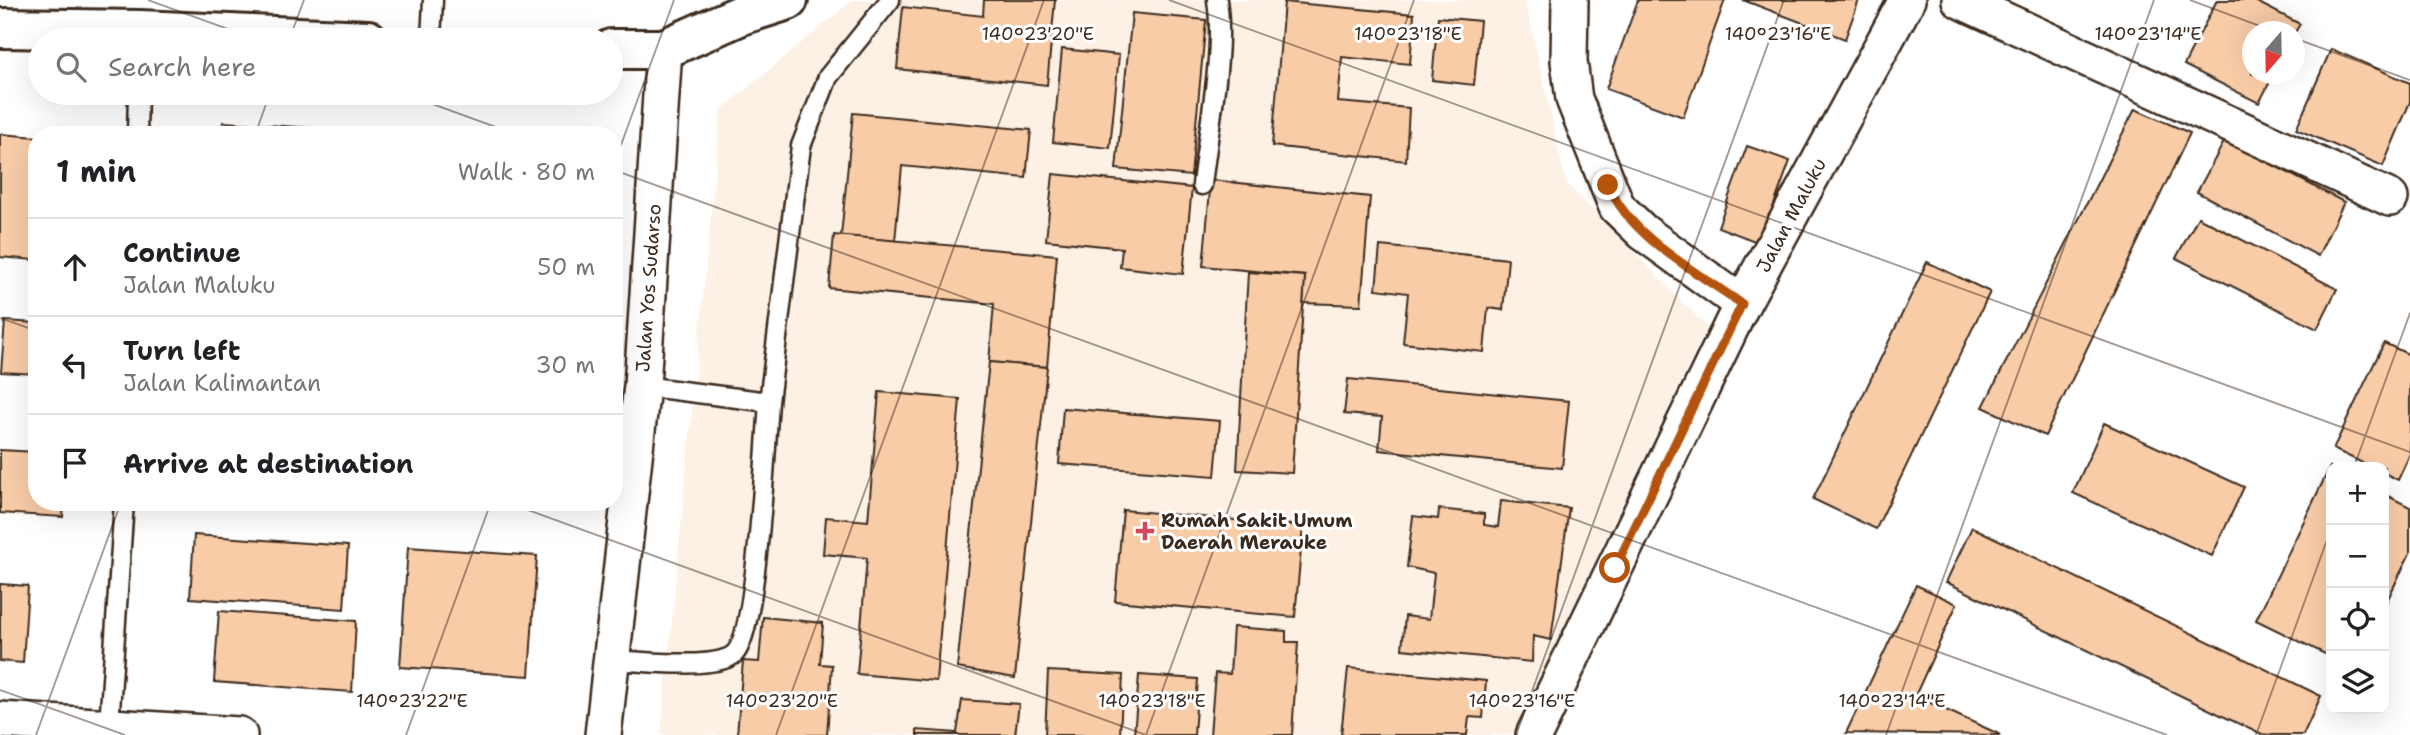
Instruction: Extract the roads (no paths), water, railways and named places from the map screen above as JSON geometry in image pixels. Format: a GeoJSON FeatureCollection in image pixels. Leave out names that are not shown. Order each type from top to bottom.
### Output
{"type":"FeatureCollection","features":[{"type":"Feature","properties":{"kind":"highway"},"geometry":{"type":"LineString","coordinates":[[623,49],[664,49],[745,7],[788,0]]}},
{"type":"Feature","properties":{"kind":"highway"},"geometry":{"type":"LineString","coordinates":[[0,28],[28,29]]}},
{"type":"Feature","properties":{"kind":"street"},"geometry":{"type":"LineString","coordinates":[[1570,0],[1569,61],[1574,99],[1617,207],[1643,232],[1742,304]]}},
{"type":"Feature","properties":{"kind":"street","name":"Jalan Maluku"},"geometry":{"type":"LineString","coordinates":[[1534,735],[1742,304],[1907,0]]}},
{"type":"Feature","properties":{"kind":"street"},"geometry":{"type":"LineString","coordinates":[[1960,0],[2390,198]]}},
{"type":"Feature","properties":{"kind":"street","name":"Jalan Yos Sudarso"},"geometry":{"type":"LineString","coordinates":[[603,735],[642,386],[664,49]]}},
{"type":"Feature","properties":{"kind":"street"},"geometry":{"type":"LineString","coordinates":[[0,720],[239,735]]}},
{"type":"Feature","properties":{"kind":"lane"},"geometry":{"type":"LineString","coordinates":[[432,28],[433,0]]}},
{"type":"Feature","properties":{"kind":"lane"},"geometry":{"type":"LineString","coordinates":[[611,660],[715,662],[734,654],[743,641],[756,559],[769,402],[801,146],[828,77],[890,0]]}},
{"type":"Feature","properties":{"kind":"lane"},"geometry":{"type":"LineString","coordinates":[[1202,184],[1217,54],[1217,0]]}},
{"type":"Feature","properties":{"kind":"lane"},"geometry":{"type":"LineString","coordinates":[[137,126],[138,105]]}},
{"type":"Feature","properties":{"kind":"lane"},"geometry":{"type":"LineString","coordinates":[[642,386],[769,402]]}},
{"type":"Feature","properties":{"kind":"lane"},"geometry":{"type":"LineString","coordinates":[[109,725],[123,511]]}},
{"type":"Feature","properties":{"kind":"place","name":"Rumah Sakit Umum Daerah Merauke"},"geometry":{"type":"Point","coordinates":[1145,531]}}]}
